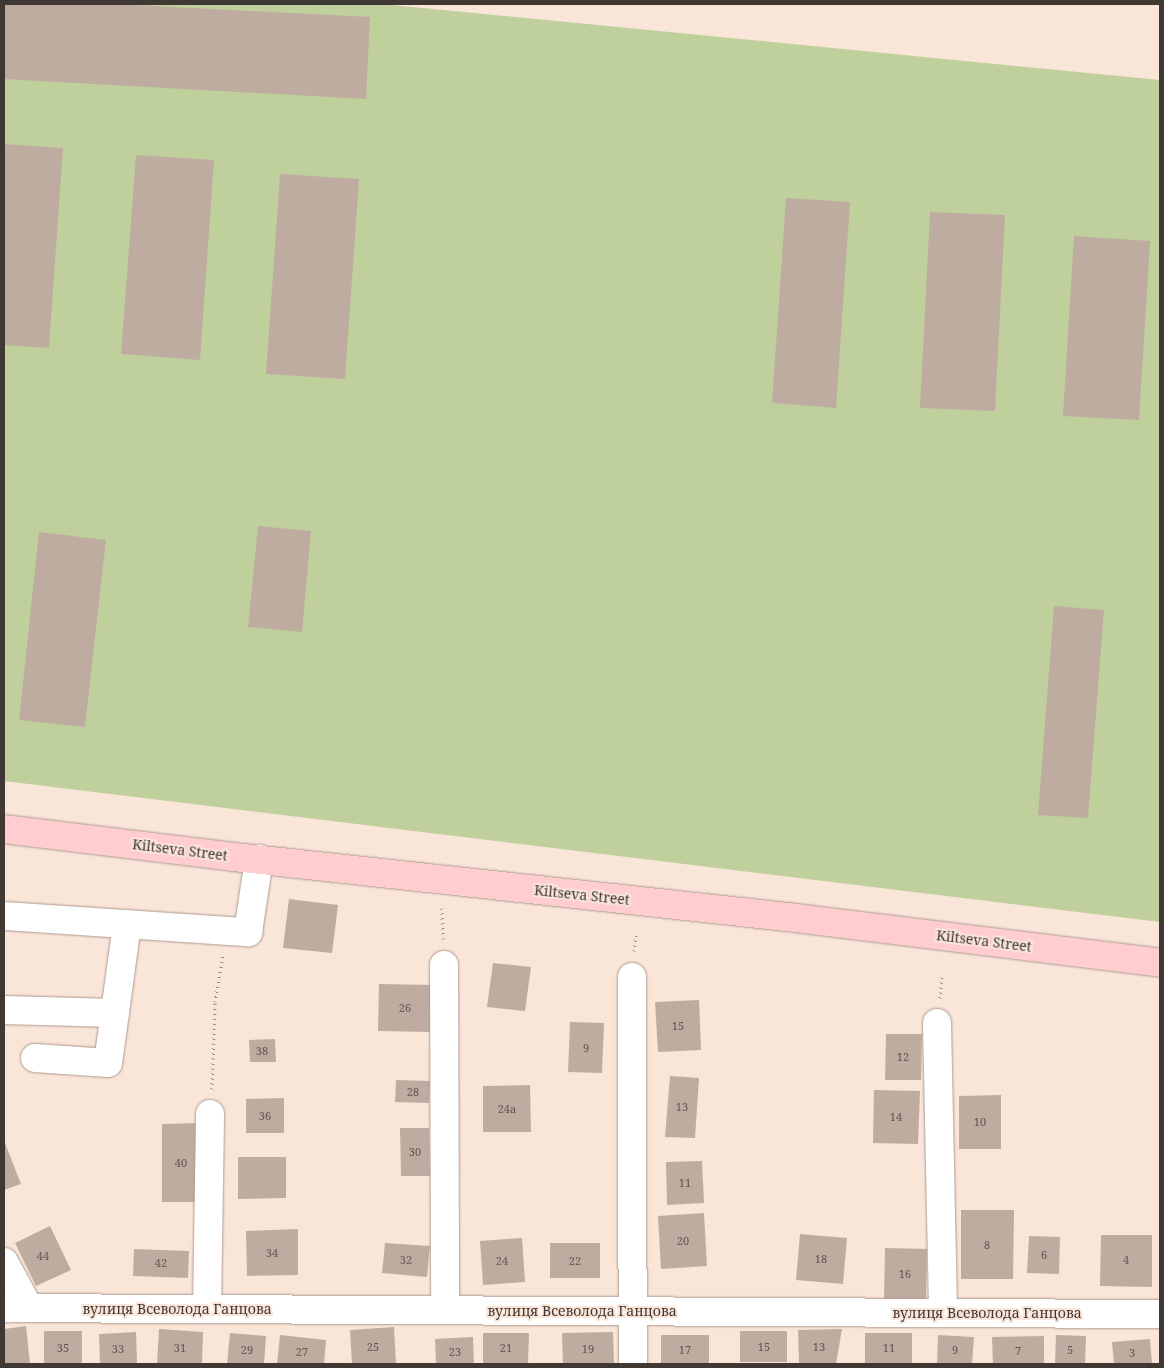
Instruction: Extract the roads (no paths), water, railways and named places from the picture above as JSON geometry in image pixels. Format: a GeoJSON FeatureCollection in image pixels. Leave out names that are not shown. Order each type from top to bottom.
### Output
{"type":"FeatureCollection","features":[{"type":"Feature","properties":{"kind":"main road","name":"Kiltseva Street"},"geometry":{"type":"LineString","coordinates":[[4,829],[806,920],[1160,963]]}},
{"type":"Feature","properties":{"kind":"street"},"geometry":{"type":"LineString","coordinates":[[4,916],[248,932],[259,859]]}},
{"type":"Feature","properties":{"kind":"street"},"geometry":{"type":"LineString","coordinates":[[35,1058],[108,1063],[127,924]]}},
{"type":"Feature","properties":{"kind":"street"},"geometry":{"type":"LineString","coordinates":[[444,965],[445,1310]]}},
{"type":"Feature","properties":{"kind":"street"},"geometry":{"type":"LineString","coordinates":[[632,977],[632,1364]]}},
{"type":"Feature","properties":{"kind":"street"},"geometry":{"type":"LineString","coordinates":[[4,1010],[115,1013]]}},
{"type":"Feature","properties":{"kind":"street"},"geometry":{"type":"LineString","coordinates":[[937,1023],[943,1313]]}},
{"type":"Feature","properties":{"kind":"street"},"geometry":{"type":"LineString","coordinates":[[207,1309],[210,1114]]}},
{"type":"Feature","properties":{"kind":"street"},"geometry":{"type":"LineString","coordinates":[[4,1262],[16,1308]]}},
{"type":"Feature","properties":{"kind":"street","name":"вулиця Всеволода Ганцова"},"geometry":{"type":"LineString","coordinates":[[16,1308],[1160,1314]]}}]}
